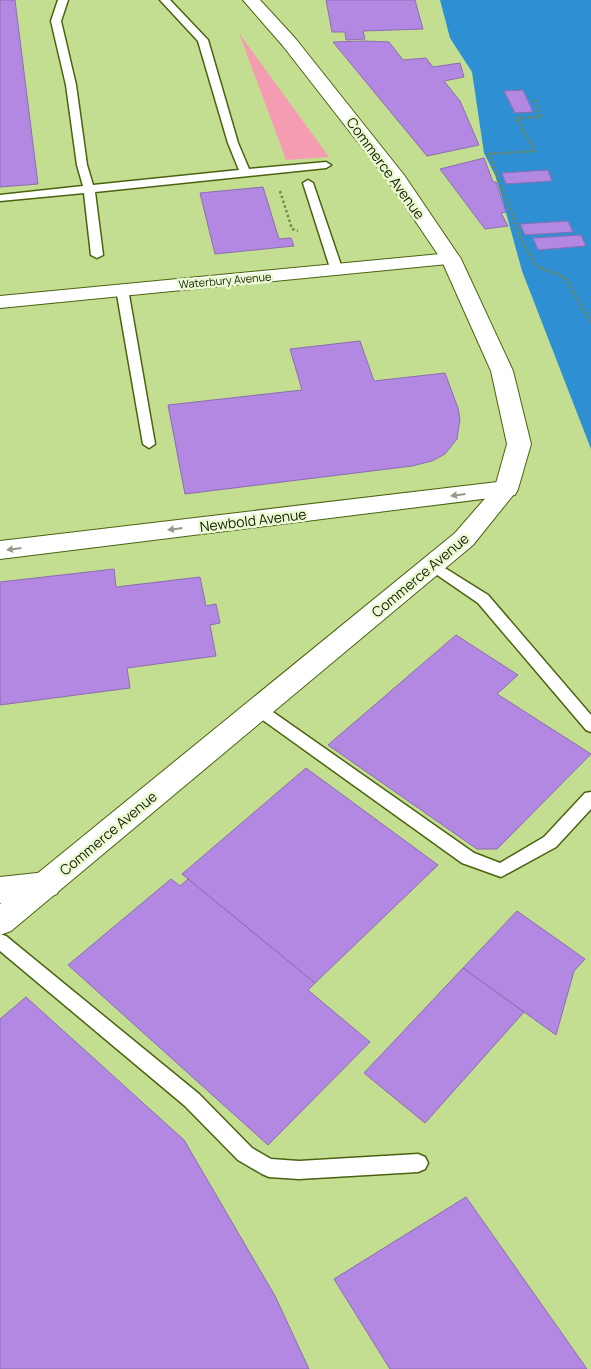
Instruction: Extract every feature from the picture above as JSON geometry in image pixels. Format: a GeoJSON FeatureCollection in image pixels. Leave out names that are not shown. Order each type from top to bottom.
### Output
{"type":"FeatureCollection","features":[{"type":"Feature","properties":{"kind":"main road","name":"Commerce Avenue"},"geometry":{"type":"LineString","coordinates":[[0,922],[464,539],[506,489],[520,444],[502,371],[451,259],[397,179],[289,42],[251,0]]}},
{"type":"Feature","properties":{"kind":"main road","name":"Waterbury Avenue"},"geometry":{"type":"LineString","coordinates":[[0,302],[451,259]]}},
{"type":"Feature","properties":{"kind":"main road","name":"Newbold Avenue"},"geometry":{"type":"LineString","coordinates":[[0,550],[506,489]]}},
{"type":"Feature","properties":{"kind":"main road"},"geometry":{"type":"LineString","coordinates":[[0,890],[46,885]]}},
{"type":"Feature","properties":{"kind":"lane"},"geometry":{"type":"LineString","coordinates":[[62,0],[56,21],[71,85],[82,165],[89,190],[97,255]]}},
{"type":"Feature","properties":{"kind":"lane"},"geometry":{"type":"LineString","coordinates":[[165,0],[203,40],[233,143],[245,173]]}},
{"type":"Feature","properties":{"kind":"lane"},"geometry":{"type":"LineString","coordinates":[[0,198],[326,165]]}},
{"type":"Feature","properties":{"kind":"lane"},"geometry":{"type":"LineString","coordinates":[[308,183],[337,271]]}},
{"type":"Feature","properties":{"kind":"lane"},"geometry":{"type":"LineString","coordinates":[[122,290],[149,444]]}},
{"type":"Feature","properties":{"kind":"lane"},"geometry":{"type":"LineString","coordinates":[[432,565],[483,599],[591,726]]}},
{"type":"Feature","properties":{"kind":"lane"},"geometry":{"type":"LineString","coordinates":[[258,709],[468,858],[501,870],[550,842],[591,798]]}},
{"type":"Feature","properties":{"kind":"lane"},"geometry":{"type":"LineString","coordinates":[[0,941],[192,1100],[245,1154],[269,1168],[299,1170],[418,1163]]}},
{"type":"Feature","properties":{"kind":"path"},"geometry":{"type":"LineString","coordinates":[[535,100],[541,117],[516,118],[535,151],[489,154],[523,243],[536,266],[564,278],[591,322]]}},
{"type":"Feature","properties":{"kind":"path"},"geometry":{"type":"LineString","coordinates":[[274,170],[292,229]]}},
{"type":"Feature","properties":{"kind":"shaded area"},"geometry":{"type":"Polygon","coordinates":[[[239,33],[329,157],[286,160],[239,33]]]}},
{"type":"Feature","properties":{"kind":"water"},"geometry":{"type":"Polygon","coordinates":[[[440,0],[591,0],[591,449],[522,271],[495,175],[484,153],[472,72],[450,38],[440,0]]]}},
{"type":"Feature","properties":{"kind":"building"},"geometry":{"type":"Polygon","coordinates":[[[0,0],[15,0],[38,184],[0,187],[0,0]]]}},
{"type":"Feature","properties":{"kind":"building"},"geometry":{"type":"Polygon","coordinates":[[[326,0],[415,0],[423,29],[363,31],[365,39],[346,40],[345,32],[332,32],[326,0]]]}},
{"type":"Feature","properties":{"kind":"building"},"geometry":{"type":"Polygon","coordinates":[[[333,42],[389,42],[403,60],[426,58],[433,67],[460,63],[464,77],[444,81],[460,101],[479,145],[427,156],[333,42]]]}},
{"type":"Feature","properties":{"kind":"building"},"geometry":{"type":"Polygon","coordinates":[[[523,90],[533,112],[515,113],[504,91],[523,90]]]}},
{"type":"Feature","properties":{"kind":"building"},"geometry":{"type":"Polygon","coordinates":[[[484,158],[493,182],[496,182],[506,212],[501,213],[508,226],[485,229],[440,169],[484,158]]]}},
{"type":"Feature","properties":{"kind":"building"},"geometry":{"type":"Polygon","coordinates":[[[548,170],[552,181],[506,184],[502,173],[548,170]]]}},
{"type":"Feature","properties":{"kind":"building"},"geometry":{"type":"Polygon","coordinates":[[[263,187],[279,239],[291,238],[294,246],[215,254],[200,193],[263,187]]]}},
{"type":"Feature","properties":{"kind":"building"},"geometry":{"type":"Polygon","coordinates":[[[568,221],[573,232],[525,235],[520,224],[568,221]]]}},
{"type":"Feature","properties":{"kind":"building"},"geometry":{"type":"Polygon","coordinates":[[[581,235],[586,246],[538,250],[533,238],[581,235]]]}},
{"type":"Feature","properties":{"kind":"building"},"geometry":{"type":"Polygon","coordinates":[[[360,341],[374,381],[445,373],[458,408],[460,419],[457,439],[445,454],[432,461],[412,466],[185,494],[168,405],[302,390],[290,349],[360,341]]]}},
{"type":"Feature","properties":{"kind":"building"},"geometry":{"type":"Polygon","coordinates":[[[114,569],[116,587],[200,577],[206,606],[216,604],[220,623],[210,625],[216,656],[127,668],[130,688],[0,705],[0,582],[114,569]]]}},
{"type":"Feature","properties":{"kind":"building"},"geometry":{"type":"Polygon","coordinates":[[[456,635],[518,675],[497,694],[591,754],[497,849],[477,849],[328,745],[456,635]]]}},
{"type":"Feature","properties":{"kind":"building"},"geometry":{"type":"Polygon","coordinates":[[[306,768],[438,865],[315,983],[182,874],[306,768]]]}},
{"type":"Feature","properties":{"kind":"building"},"geometry":{"type":"Polygon","coordinates":[[[171,879],[180,886],[188,879],[315,983],[308,990],[370,1042],[268,1145],[68,965],[171,879]]]}},
{"type":"Feature","properties":{"kind":"building"},"geometry":{"type":"Polygon","coordinates":[[[517,911],[585,959],[574,971],[556,1035],[463,968],[517,911]]]}},
{"type":"Feature","properties":{"kind":"building"},"geometry":{"type":"Polygon","coordinates":[[[463,968],[524,1012],[425,1123],[364,1073],[463,968]]]}},
{"type":"Feature","properties":{"kind":"building"},"geometry":{"type":"Polygon","coordinates":[[[26,997],[184,1140],[275,1296],[309,1369],[0,1369],[0,1019],[26,997]]]}},
{"type":"Feature","properties":{"kind":"building"},"geometry":{"type":"Polygon","coordinates":[[[466,1197],[587,1369],[390,1369],[334,1279],[466,1197]]]}}]}
